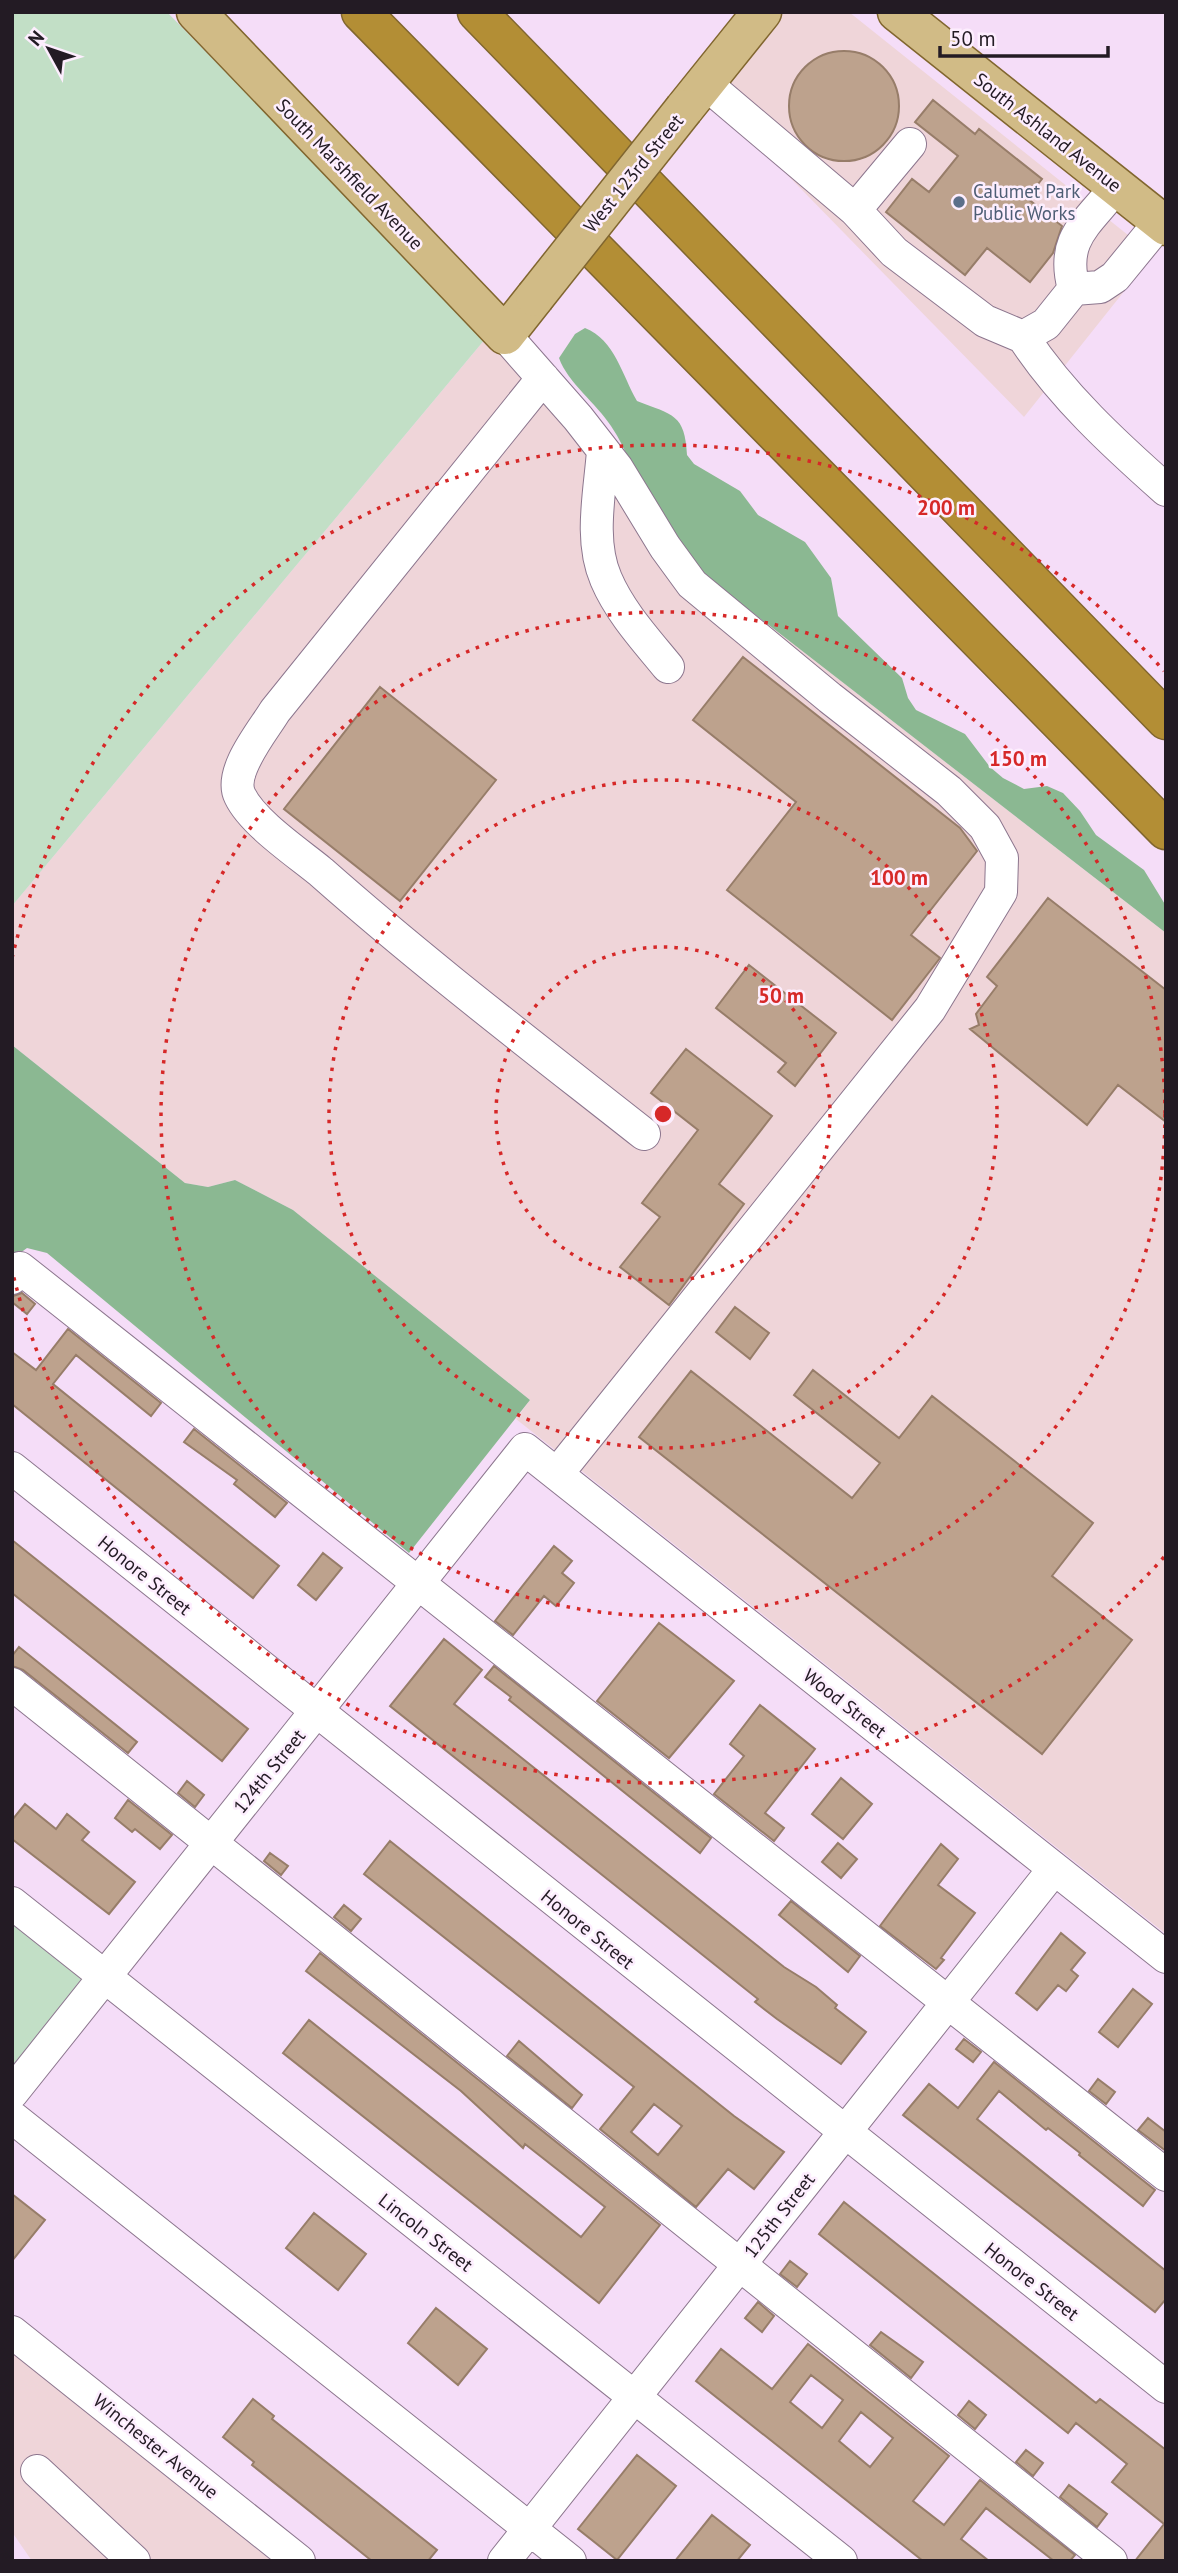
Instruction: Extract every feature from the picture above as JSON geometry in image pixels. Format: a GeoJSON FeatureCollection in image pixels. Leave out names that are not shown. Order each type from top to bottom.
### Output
{"type":"FeatureCollection","features":[{"type":"Feature","properties":{"kind":"highway"},"geometry":{"type":"LineString","coordinates":[[361,12],[1166,830]]}},
{"type":"Feature","properties":{"kind":"highway"},"geometry":{"type":"LineString","coordinates":[[477,12],[1166,720]]}},
{"type":"Feature","properties":{"kind":"highway"},"geometry":{"type":"LineString","coordinates":[[1062,615],[1166,702]]}},
{"type":"Feature","properties":{"kind":"main road","name":"South Marshfield Avenue"},"geometry":{"type":"LineString","coordinates":[[196,12],[505,335]]}},
{"type":"Feature","properties":{"kind":"main road","name":"West 123rd Street"},"geometry":{"type":"LineString","coordinates":[[505,335],[762,12]]}},
{"type":"Feature","properties":{"kind":"main road","name":"South Ashland Avenue"},"geometry":{"type":"LineString","coordinates":[[897,12],[1163,224]]}},
{"type":"Feature","properties":{"kind":"street"},"geometry":{"type":"LineString","coordinates":[[694,96],[855,210],[894,252],[947,294],[985,321],[1023,337],[1044,368],[1072,401],[1166,490]]}},
{"type":"Feature","properties":{"kind":"street"},"geometry":{"type":"LineString","coordinates":[[855,210],[910,144]]}},
{"type":"Feature","properties":{"kind":"street"},"geometry":{"type":"LineString","coordinates":[[1074,289],[1067,265],[1071,243],[1116,187]]}},
{"type":"Feature","properties":{"kind":"street"},"geometry":{"type":"LineString","coordinates":[[1023,337],[1046,324],[1074,289],[1100,287],[1115,277],[1163,224]]}},
{"type":"Feature","properties":{"kind":"street"},"geometry":{"type":"LineString","coordinates":[[505,335],[603,451],[692,584],[830,698],[949,791],[985,827],[1002,858],[1001,892],[930,1010],[557,1474]]}},
{"type":"Feature","properties":{"kind":"street"},"geometry":{"type":"LineString","coordinates":[[542,378],[275,711],[244,758],[238,778],[239,795],[258,818],[365,914],[644,1134]]}},
{"type":"Feature","properties":{"kind":"street"},"geometry":{"type":"LineString","coordinates":[[603,451],[598,532],[606,579],[636,629],[668,667]]}},
{"type":"Feature","properties":{"kind":"street"},"geometry":{"type":"LineString","coordinates":[[12,1278],[20,1268],[1166,2175]]}},
{"type":"Feature","properties":{"kind":"street","name":"Wood Street"},"geometry":{"type":"LineString","coordinates":[[525,1448],[1166,1957]]}},
{"type":"Feature","properties":{"kind":"street","name":"124th Street"},"geometry":{"type":"LineString","coordinates":[[12,2093],[525,1448]]}},
{"type":"Feature","properties":{"kind":"street","name":"Honore Street"},"geometry":{"type":"LineString","coordinates":[[12,1468],[1166,2387]]}},
{"type":"Feature","properties":{"kind":"street"},"geometry":{"type":"LineString","coordinates":[[12,1684],[1111,2561]]}},
{"type":"Feature","properties":{"kind":"street","name":"125th Street"},"geometry":{"type":"LineString","coordinates":[[504,2561],[1054,1869]]}},
{"type":"Feature","properties":{"kind":"street","name":"Lincoln Street"},"geometry":{"type":"LineString","coordinates":[[12,1903],[841,2561]]}},
{"type":"Feature","properties":{"kind":"street"},"geometry":{"type":"LineString","coordinates":[[12,2117],[570,2561]]}},
{"type":"Feature","properties":{"kind":"street","name":"Winchester Avenue"},"geometry":{"type":"LineString","coordinates":[[12,2332],[299,2561]]}},
{"type":"Feature","properties":{"kind":"street"},"geometry":{"type":"LineString","coordinates":[[37,2471],[134,2561]]}},
{"type":"Feature","properties":{"kind":"shaded area","name":"Calumet Park Public Works"},"geometry":{"type":"Polygon","coordinates":[[[780,12],[849,12],[1153,255],[1024,417],[712,98],[780,12]]]}},
{"type":"Feature","properties":{"kind":"shaded area"},"geometry":{"type":"Polygon","coordinates":[[[486,338],[708,578],[1166,933],[1166,1934],[516,1419],[530,1400],[293,1210],[235,1180],[208,1187],[185,1183],[12,1045],[12,906],[486,338]]]}},
{"type":"Feature","properties":{"kind":"shaded area"},"geometry":{"type":"Polygon","coordinates":[[[12,2353],[272,2561],[32,2561],[12,2532],[12,2353]]]}},
{"type":"Feature","properties":{"kind":"green space"},"geometry":{"type":"Polygon","coordinates":[[[12,12],[167,12],[486,338],[12,906],[12,12]]]}},
{"type":"Feature","properties":{"kind":"green space"},"geometry":{"type":"Polygon","coordinates":[[[585,328],[604,341],[611,350],[637,401],[668,413],[680,424],[686,441],[687,455],[694,464],[740,491],[758,515],[805,542],[831,578],[838,616],[902,678],[908,698],[916,710],[965,734],[990,767],[1003,778],[1024,789],[1047,786],[1063,793],[1080,811],[1096,835],[1144,870],[1166,906],[1166,933],[708,578],[677,547],[654,515],[625,450],[611,426],[575,384],[559,358],[575,334],[585,328]]]}},
{"type":"Feature","properties":{"kind":"green space"},"geometry":{"type":"Polygon","coordinates":[[[12,1045],[185,1183],[208,1187],[235,1180],[293,1210],[530,1400],[409,1553],[47,1253],[27,1248],[12,1259],[12,1045]]]}},
{"type":"Feature","properties":{"kind":"green space"},"geometry":{"type":"Polygon","coordinates":[[[12,1921],[85,1979],[12,2071],[12,1921]]]}},
{"type":"Feature","properties":{"kind":"building"},"geometry":{"type":"Polygon","coordinates":[[[844,51],[865,55],[883,67],[895,85],[899,106],[895,127],[883,145],[865,157],[844,161],[823,157],[805,145],[793,127],[789,106],[793,85],[805,67],[823,55],[844,51]]]}},
{"type":"Feature","properties":{"kind":"building","name":"Calumet Park Public Works"},"geometry":{"type":"Polygon","coordinates":[[[933,100],[975,134],[979,129],[1042,179],[1027,198],[1062,226],[1053,253],[1030,282],[987,248],[965,275],[886,212],[912,179],[929,192],[958,156],[915,122],[933,100]]]}},
{"type":"Feature","properties":{"kind":"building"},"geometry":{"type":"Polygon","coordinates":[[[743,657],[960,828],[977,851],[911,935],[940,958],[892,1020],[727,890],[796,802],[693,720],[743,657]]]}},
{"type":"Feature","properties":{"kind":"building"},"geometry":{"type":"Polygon","coordinates":[[[380,687],[496,780],[400,901],[284,809],[380,687]]]}},
{"type":"Feature","properties":{"kind":"building"},"geometry":{"type":"Polygon","coordinates":[[[1048,898],[1166,990],[1166,1122],[1118,1085],[1087,1125],[970,1029],[979,1025],[976,1014],[997,986],[987,977],[1048,898]]]}},
{"type":"Feature","properties":{"kind":"building"},"geometry":{"type":"Polygon","coordinates":[[[749,965],[836,1033],[795,1086],[778,1072],[786,1063],[716,1008],[749,965]]]}},
{"type":"Feature","properties":{"kind":"building"},"geometry":{"type":"Polygon","coordinates":[[[686,1049],[772,1116],[719,1184],[744,1204],[669,1305],[620,1267],[660,1217],[642,1203],[698,1130],[651,1093],[686,1049]]]}},
{"type":"Feature","properties":{"kind":"building"},"geometry":{"type":"Polygon","coordinates":[[[22,1293],[35,1304],[27,1314],[12,1302],[13,1296],[22,1293]]]}},
{"type":"Feature","properties":{"kind":"building"},"geometry":{"type":"Polygon","coordinates":[[[735,1307],[769,1333],[750,1359],[716,1332],[735,1307]]]}},
{"type":"Feature","properties":{"kind":"building"},"geometry":{"type":"Polygon","coordinates":[[[68,1329],[161,1403],[151,1416],[76,1355],[53,1384],[279,1566],[253,1598],[12,1404],[12,1352],[36,1370],[68,1329]]]}},
{"type":"Feature","properties":{"kind":"building"},"geometry":{"type":"Polygon","coordinates":[[[813,1370],[899,1438],[932,1396],[1093,1523],[1052,1576],[1132,1640],[1042,1754],[639,1437],[691,1371],[852,1498],[880,1463],[794,1395],[813,1370]]]}},
{"type":"Feature","properties":{"kind":"building"},"geometry":{"type":"Polygon","coordinates":[[[194,1429],[287,1503],[275,1517],[234,1484],[237,1480],[184,1442],[194,1429]]]}},
{"type":"Feature","properties":{"kind":"building"},"geometry":{"type":"Polygon","coordinates":[[[12,1540],[248,1729],[222,1761],[12,1593],[12,1540]]]}},
{"type":"Feature","properties":{"kind":"building"},"geometry":{"type":"Polygon","coordinates":[[[554,1546],[572,1561],[562,1573],[574,1583],[556,1606],[544,1596],[513,1635],[495,1621],[554,1546]]]}},
{"type":"Feature","properties":{"kind":"building"},"geometry":{"type":"Polygon","coordinates":[[[323,1553],[342,1568],[316,1600],[298,1585],[323,1553]]]}},
{"type":"Feature","properties":{"kind":"building"},"geometry":{"type":"Polygon","coordinates":[[[659,1623],[734,1681],[669,1758],[597,1701],[659,1623]]]}},
{"type":"Feature","properties":{"kind":"building"},"geometry":{"type":"Polygon","coordinates":[[[444,1639],[482,1670],[454,1704],[784,1967],[816,1987],[837,2005],[835,2008],[866,2032],[841,2064],[755,2002],[758,1999],[390,1706],[444,1639]]]}},
{"type":"Feature","properties":{"kind":"building"},"geometry":{"type":"Polygon","coordinates":[[[19,1647],[137,1742],[128,1753],[23,1670],[12,1666],[12,1656],[19,1647]]]}},
{"type":"Feature","properties":{"kind":"building"},"geometry":{"type":"Polygon","coordinates":[[[494,1666],[711,1838],[700,1853],[509,1700],[511,1697],[485,1677],[494,1666]]]}},
{"type":"Feature","properties":{"kind":"building"},"geometry":{"type":"Polygon","coordinates":[[[760,1705],[815,1749],[765,1813],[784,1828],[774,1841],[714,1794],[744,1756],[730,1744],[760,1705]]]}},
{"type":"Feature","properties":{"kind":"building"},"geometry":{"type":"Polygon","coordinates":[[[841,1778],[872,1804],[843,1839],[812,1814],[841,1778]]]}},
{"type":"Feature","properties":{"kind":"building"},"geometry":{"type":"Polygon","coordinates":[[[187,1781],[204,1795],[195,1807],[178,1793],[187,1781]]]}},
{"type":"Feature","properties":{"kind":"building"},"geometry":{"type":"Polygon","coordinates":[[[128,1800],[172,1835],[160,1849],[135,1829],[132,1832],[115,1818],[128,1800]]]}},
{"type":"Feature","properties":{"kind":"building"},"geometry":{"type":"Polygon","coordinates":[[[25,1804],[56,1829],[67,1814],[89,1832],[82,1840],[135,1882],[109,1914],[12,1839],[12,1820],[25,1804]]]}},
{"type":"Feature","properties":{"kind":"building"},"geometry":{"type":"Polygon","coordinates":[[[390,1841],[734,2116],[784,2152],[754,2189],[728,2169],[696,2207],[600,2129],[634,2087],[364,1874],[390,1841]],[[654,2104],[631,2132],[658,2155],[682,2126],[654,2104]]]}},
{"type":"Feature","properties":{"kind":"building"},"geometry":{"type":"Polygon","coordinates":[[[838,1843],[857,1859],[841,1878],[822,1862],[838,1843]]]}},
{"type":"Feature","properties":{"kind":"building"},"geometry":{"type":"Polygon","coordinates":[[[941,1844],[958,1859],[938,1885],[975,1913],[941,1958],[944,1960],[936,1969],[880,1926],[941,1844]]]}},
{"type":"Feature","properties":{"kind":"building"},"geometry":{"type":"Polygon","coordinates":[[[270,1853],[288,1866],[281,1875],[264,1861],[270,1853]]]}},
{"type":"Feature","properties":{"kind":"building"},"geometry":{"type":"Polygon","coordinates":[[[791,1901],[860,1956],[848,1972],[779,1915],[791,1901]]]}},
{"type":"Feature","properties":{"kind":"building"},"geometry":{"type":"Polygon","coordinates":[[[344,1905],[361,1919],[351,1931],[334,1917],[344,1905]]]}},
{"type":"Feature","properties":{"kind":"building"},"geometry":{"type":"Polygon","coordinates":[[[1061,1933],[1085,1953],[1071,1970],[1078,1976],[1066,1991],[1058,1985],[1037,2010],[1016,1993],[1061,1933]]]}},
{"type":"Feature","properties":{"kind":"building"},"geometry":{"type":"Polygon","coordinates":[[[320,1953],[660,2225],[599,2303],[283,2053],[309,2020],[581,2237],[605,2207],[525,2144],[523,2148],[461,2091],[306,1971],[320,1953]]]}},
{"type":"Feature","properties":{"kind":"building"},"geometry":{"type":"Polygon","coordinates":[[[1133,1989],[1152,2004],[1118,2047],[1099,2032],[1133,1989]]]}},
{"type":"Feature","properties":{"kind":"building"},"geometry":{"type":"Polygon","coordinates":[[[964,2039],[981,2052],[973,2062],[956,2049],[964,2039]]]}},
{"type":"Feature","properties":{"kind":"building"},"geometry":{"type":"Polygon","coordinates":[[[519,2041],[582,2095],[572,2108],[507,2056],[519,2041]]]}},
{"type":"Feature","properties":{"kind":"building"},"geometry":{"type":"Polygon","coordinates":[[[994,2062],[1155,2190],[1143,2206],[1079,2155],[1080,2153],[1048,2128],[1046,2130],[999,2091],[977,2119],[1166,2271],[1166,2299],[1155,2312],[903,2115],[929,2084],[958,2108],[994,2062]]]}},
{"type":"Feature","properties":{"kind":"building"},"geometry":{"type":"Polygon","coordinates":[[[1098,2079],[1115,2092],[1106,2104],[1089,2091],[1098,2079]]]}},
{"type":"Feature","properties":{"kind":"building"},"geometry":{"type":"Polygon","coordinates":[[[1148,2118],[1166,2132],[1166,2151],[1138,2130],[1148,2118]]]}},
{"type":"Feature","properties":{"kind":"building"},"geometry":{"type":"Polygon","coordinates":[[[12,2194],[45,2220],[12,2261],[12,2194]]]}},
{"type":"Feature","properties":{"kind":"building"},"geometry":{"type":"Polygon","coordinates":[[[844,2202],[1096,2403],[1100,2399],[1166,2450],[1166,2561],[1135,2561],[1164,2524],[1112,2482],[1127,2464],[1076,2423],[1068,2433],[819,2234],[844,2202]]]}},
{"type":"Feature","properties":{"kind":"building"},"geometry":{"type":"Polygon","coordinates":[[[314,2213],[366,2254],[338,2290],[286,2248],[314,2213]]]}},
{"type":"Feature","properties":{"kind":"building"},"geometry":{"type":"Polygon","coordinates":[[[790,2261],[807,2274],[797,2287],[780,2274],[790,2261]]]}},
{"type":"Feature","properties":{"kind":"building"},"geometry":{"type":"Polygon","coordinates":[[[758,2302],[774,2316],[762,2332],[745,2318],[758,2302]]]}},
{"type":"Feature","properties":{"kind":"building"},"geometry":{"type":"Polygon","coordinates":[[[436,2308],[487,2349],[458,2385],[408,2343],[436,2308]]]}},
{"type":"Feature","properties":{"kind":"building"},"geometry":{"type":"Polygon","coordinates":[[[881,2332],[923,2362],[911,2378],[870,2345],[881,2332]]]}},
{"type":"Feature","properties":{"kind":"building"},"geometry":{"type":"Polygon","coordinates":[[[808,2344],[949,2456],[913,2501],[944,2525],[980,2480],[1075,2555],[1070,2561],[1054,2561],[986,2508],[961,2539],[989,2561],[923,2561],[696,2381],[721,2349],[772,2389],[808,2344]],[[811,2375],[790,2402],[822,2428],[843,2400],[811,2375]],[[861,2412],[839,2441],[870,2467],[893,2438],[861,2412]]]}},
{"type":"Feature","properties":{"kind":"building"},"geometry":{"type":"Polygon","coordinates":[[[253,2399],[274,2416],[272,2419],[437,2550],[428,2561],[372,2561],[252,2465],[254,2462],[223,2437],[253,2399]]]}},
{"type":"Feature","properties":{"kind":"building"},"geometry":{"type":"Polygon","coordinates":[[[969,2401],[986,2415],[975,2429],[958,2415],[969,2401]]]}},
{"type":"Feature","properties":{"kind":"building"},"geometry":{"type":"Polygon","coordinates":[[[1026,2450],[1043,2463],[1033,2476],[1016,2462],[1026,2450]]]}},
{"type":"Feature","properties":{"kind":"building"},"geometry":{"type":"Polygon","coordinates":[[[637,2455],[676,2486],[617,2560],[578,2529],[637,2455]]]}},
{"type":"Feature","properties":{"kind":"building"},"geometry":{"type":"Polygon","coordinates":[[[1069,2485],[1107,2514],[1097,2527],[1060,2497],[1069,2485]]]}},
{"type":"Feature","properties":{"kind":"building"},"geometry":{"type":"Polygon","coordinates":[[[712,2515],[750,2545],[737,2561],[675,2561],[712,2515]]]}},
{"type":"Feature","properties":{"kind":"place","name":"Calumet Park Public Works"},"geometry":{"type":"Point","coordinates":[959,202]}}]}
